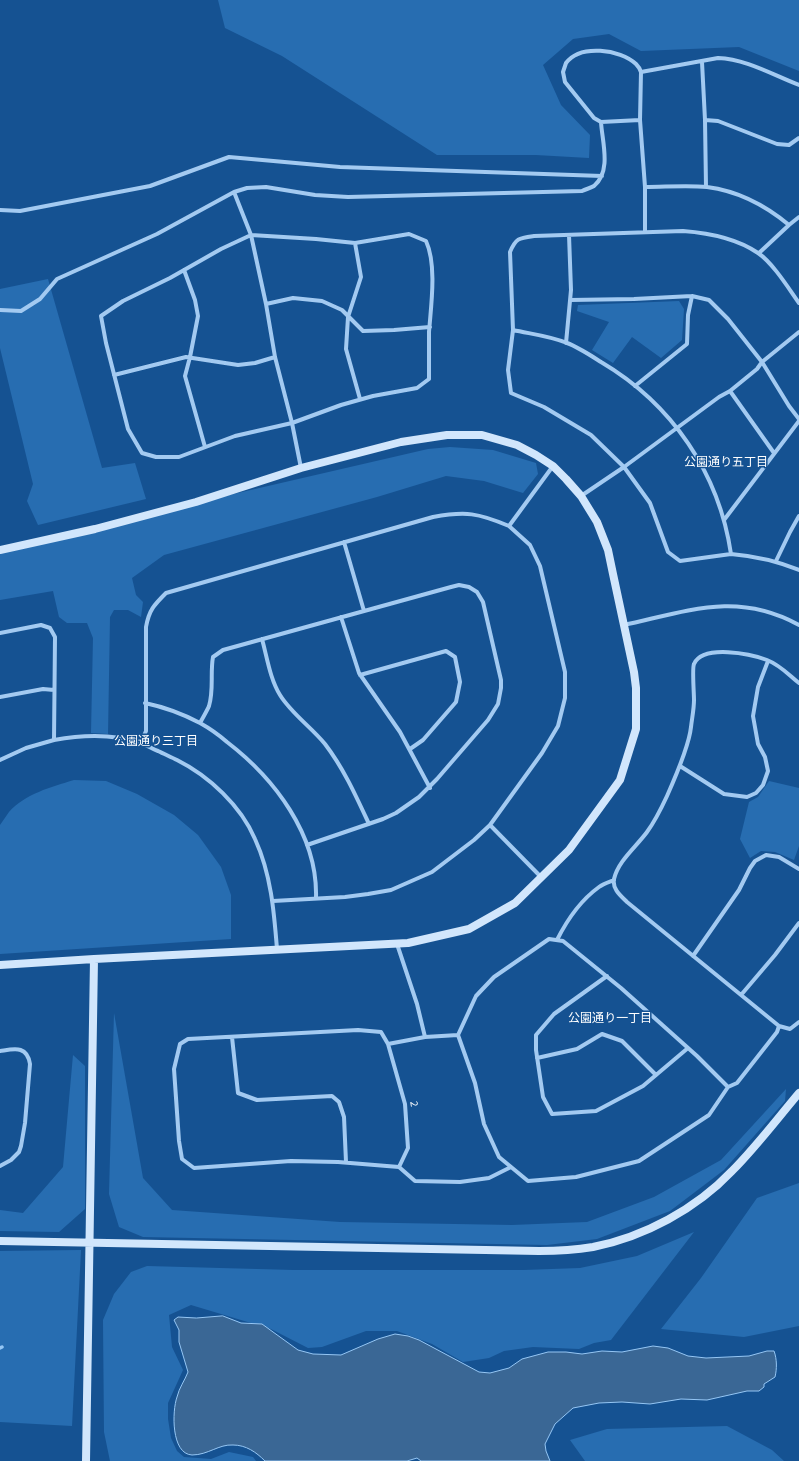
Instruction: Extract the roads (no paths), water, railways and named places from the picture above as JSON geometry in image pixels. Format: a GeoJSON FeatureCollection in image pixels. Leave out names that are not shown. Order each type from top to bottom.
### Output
{"type":"FeatureCollection","features":[{"type":"Feature","properties":{"kind":"street"},"geometry":{"type":"LineString","coordinates":[[640,120],[601,122],[594,118],[585,109],[565,82],[563,72],[567,63],[576,55],[587,51],[600,50],[626,58],[636,64],[641,72],[640,120],[645,187],[645,232]]}},
{"type":"Feature","properties":{"kind":"street"},"geometry":{"type":"LineString","coordinates":[[641,72],[718,58],[728,58],[742,62],[799,85]]}},
{"type":"Feature","properties":{"kind":"street"},"geometry":{"type":"LineString","coordinates":[[702,62],[706,187]]}},
{"type":"Feature","properties":{"kind":"street"},"geometry":{"type":"LineString","coordinates":[[705,120],[718,120],[777,144],[789,145],[799,138]]}},
{"type":"Feature","properties":{"kind":"street"},"geometry":{"type":"LineString","coordinates":[[0,310],[21,311],[40,299],[57,280],[157,234],[234,192],[248,188],[266,187],[315,195],[348,197],[582,191],[594,185],[602,176],[604,164],[601,122]]}},
{"type":"Feature","properties":{"kind":"street"},"geometry":{"type":"LineString","coordinates":[[0,210],[20,210],[150,186],[229,157],[340,167],[602,176]]}},
{"type":"Feature","properties":{"kind":"street"},"geometry":{"type":"LineString","coordinates":[[645,187],[706,187],[736,193],[748,198],[789,225]]}},
{"type":"Feature","properties":{"kind":"street"},"geometry":{"type":"LineString","coordinates":[[234,192],[251,235],[266,304],[275,357],[292,423],[301,468]]}},
{"type":"Feature","properties":{"kind":"street"},"geometry":{"type":"LineString","coordinates":[[759,253],[799,217]]}},
{"type":"Feature","properties":{"kind":"street"},"geometry":{"type":"LineString","coordinates":[[799,303],[759,253],[725,237],[702,232],[593,233],[534,236],[519,238],[510,252],[513,330],[508,370],[511,393],[544,407],[591,435],[624,467],[650,503],[668,552],[680,561],[731,554],[745,555],[776,561],[799,570]]}},
{"type":"Feature","properties":{"kind":"street"},"geometry":{"type":"LineString","coordinates":[[409,234],[426,241],[430,250],[432,286],[429,379],[417,388],[360,399],[292,423],[235,436],[179,457],[156,457],[142,454],[128,429],[106,343],[101,316],[123,301],[184,270],[221,249],[251,235],[316,238],[355,243],[409,234]]}},
{"type":"Feature","properties":{"kind":"street"},"geometry":{"type":"LineString","coordinates":[[566,343],[570,300],[570,235]]}},
{"type":"Feature","properties":{"kind":"street"},"geometry":{"type":"LineString","coordinates":[[355,243],[361,277],[348,317],[346,349],[360,399]]}},
{"type":"Feature","properties":{"kind":"street"},"geometry":{"type":"LineString","coordinates":[[184,270],[195,300],[198,316],[185,376],[205,447]]}},
{"type":"Feature","properties":{"kind":"street"},"geometry":{"type":"LineString","coordinates":[[570,300],[634,300],[692,296],[709,300],[728,319],[762,362],[799,420],[724,520]]}},
{"type":"Feature","properties":{"kind":"street"},"geometry":{"type":"LineString","coordinates":[[635,386],[687,344],[688,315],[692,296]]}},
{"type":"Feature","properties":{"kind":"street"},"geometry":{"type":"LineString","coordinates":[[266,304],[293,298],[322,301],[342,310],[363,331],[430,327]]}},
{"type":"Feature","properties":{"kind":"street"},"geometry":{"type":"LineString","coordinates":[[513,330],[566,343],[613,369],[635,386],[663,412],[677,427],[699,460],[716,493],[724,520],[731,554]]}},
{"type":"Feature","properties":{"kind":"street"},"geometry":{"type":"LineString","coordinates":[[581,496],[624,467],[719,397],[730,391],[757,369],[762,362],[799,332]]}},
{"type":"Feature","properties":{"kind":"street"},"geometry":{"type":"LineString","coordinates":[[114,375],[186,357],[238,365],[255,363],[275,357]]}},
{"type":"Feature","properties":{"kind":"street"},"geometry":{"type":"LineString","coordinates":[[730,391],[774,454]]}},
{"type":"Feature","properties":{"kind":"street"},"geometry":{"type":"LineString","coordinates":[[0,550],[95,528],[188,504],[301,468],[401,442],[447,435],[482,435],[517,445],[536,454],[553,466],[566,478],[581,496],[597,522],[608,550],[636,688],[636,728],[620,780],[569,850],[542,878],[515,903],[469,929],[408,943],[0,965]]}},
{"type":"Feature","properties":{"kind":"street"},"geometry":{"type":"LineString","coordinates":[[509,526],[553,466]]}},
{"type":"Feature","properties":{"kind":"street"},"geometry":{"type":"LineString","coordinates":[[141,743],[146,731],[146,627],[149,614],[157,602],[166,593],[433,517],[454,513],[472,514],[509,526],[530,545],[540,566],[564,672],[564,698],[558,726],[542,753],[490,825],[474,840],[432,872],[391,890],[345,897],[273,901]]}},
{"type":"Feature","properties":{"kind":"street"},"geometry":{"type":"LineString","coordinates":[[776,561],[799,516]]}},
{"type":"Feature","properties":{"kind":"street"},"geometry":{"type":"LineString","coordinates":[[344,542],[364,611]]}},
{"type":"Feature","properties":{"kind":"street"},"geometry":{"type":"LineString","coordinates":[[200,723],[209,706],[212,691],[211,668],[213,657],[223,650],[459,585],[469,587],[477,592],[483,602],[501,680],[500,698],[488,720],[430,788],[396,813],[369,824],[307,845]]}},
{"type":"Feature","properties":{"kind":"street"},"geometry":{"type":"LineString","coordinates":[[624,625],[698,609],[736,606],[749,607],[772,613],[799,625]]}},
{"type":"Feature","properties":{"kind":"street"},"geometry":{"type":"LineString","coordinates":[[342,617],[353,659],[360,675],[393,721],[410,749],[430,788]]}},
{"type":"Feature","properties":{"kind":"street"},"geometry":{"type":"LineString","coordinates":[[0,633],[41,625],[50,628],[55,637],[54,740]]}},
{"type":"Feature","properties":{"kind":"street"},"geometry":{"type":"LineString","coordinates":[[262,639],[274,682],[280,695],[324,743],[332,754],[351,784],[369,824]]}},
{"type":"Feature","properties":{"kind":"street"},"geometry":{"type":"LineString","coordinates":[[360,675],[446,651],[455,657],[460,682],[456,702],[423,740],[410,749]]}},
{"type":"Feature","properties":{"kind":"street"},"geometry":{"type":"LineString","coordinates":[[799,683],[782,669],[768,661],[749,655],[708,653],[699,657],[693,665],[694,702],[691,730],[680,766],[659,814],[620,866],[614,880],[616,891],[627,902],[779,1026],[790,1028],[799,1022]]}},
{"type":"Feature","properties":{"kind":"street"},"geometry":{"type":"LineString","coordinates":[[680,766],[724,794],[748,796],[756,793],[763,785],[768,771],[766,757],[758,744],[753,716],[758,687],[768,661]]}},
{"type":"Feature","properties":{"kind":"street"},"geometry":{"type":"LineString","coordinates":[[0,697],[43,688],[54,690]]}},
{"type":"Feature","properties":{"kind":"street"},"geometry":{"type":"LineString","coordinates":[[145,703],[174,712],[200,723],[236,749],[265,777],[300,828],[307,845],[313,868],[316,898]]}},
{"type":"Feature","properties":{"kind":"street"},"geometry":{"type":"LineString","coordinates":[[0,760],[26,748],[54,740],[74,737],[100,737],[141,743],[178,760],[194,770],[214,786],[232,804],[243,818],[255,838],[268,878],[273,901],[277,949]]}},
{"type":"Feature","properties":{"kind":"street"},"geometry":{"type":"LineString","coordinates":[[490,825],[542,878]]}},
{"type":"Feature","properties":{"kind":"street"},"geometry":{"type":"LineString","coordinates":[[693,956],[739,890],[755,861],[766,855],[779,856],[799,869]]}},
{"type":"Feature","properties":{"kind":"street"},"geometry":{"type":"LineString","coordinates":[[557,940],[564,926],[580,904],[600,886],[614,880]]}},
{"type":"Feature","properties":{"kind":"street"},"geometry":{"type":"LineString","coordinates":[[741,995],[775,955],[799,923]]}},
{"type":"Feature","properties":{"kind":"street"},"geometry":{"type":"LineString","coordinates":[[728,1087],[688,1048],[606,976],[563,941],[549,939],[494,978],[476,996],[458,1035],[475,1083],[484,1124],[499,1157],[528,1181],[576,1177],[639,1161],[709,1115],[728,1087],[737,1083],[777,1032],[779,1026]]}},
{"type":"Feature","properties":{"kind":"street"},"geometry":{"type":"LineString","coordinates":[[397,943],[417,1004],[425,1037]]}},
{"type":"Feature","properties":{"kind":"street"},"geometry":{"type":"LineString","coordinates":[[86,1461],[94,959]]}},
{"type":"Feature","properties":{"kind":"street"},"geometry":{"type":"LineString","coordinates":[[606,976],[554,1014],[536,1035],[536,1050],[543,1097],[552,1114],[596,1111],[644,1086],[688,1048]]}},
{"type":"Feature","properties":{"kind":"street"},"geometry":{"type":"LineString","coordinates":[[458,1035],[425,1037],[388,1044],[380,1032],[358,1030],[188,1039],[180,1044],[174,1069],[179,1142],[182,1159],[194,1168],[291,1162],[346,1162],[399,1167],[415,1181],[460,1182],[489,1178],[511,1167]]}},
{"type":"Feature","properties":{"kind":"street"},"geometry":{"type":"LineString","coordinates":[[537,1058],[577,1049],[602,1034],[622,1041],[656,1075]]}},
{"type":"Feature","properties":{"kind":"street"},"geometry":{"type":"LineString","coordinates":[[232,1037],[238,1093],[257,1100],[332,1096],[339,1102],[344,1117],[346,1162]]}},
{"type":"Feature","properties":{"kind":"street","name":"2"},"geometry":{"type":"LineString","coordinates":[[388,1044],[405,1104],[408,1148],[399,1167]]}},
{"type":"Feature","properties":{"kind":"street"},"geometry":{"type":"LineString","coordinates":[[0,1051],[19,1049],[24,1051],[29,1057],[30,1064],[25,1122],[21,1146],[19,1152],[11,1160],[0,1166]]}},
{"type":"Feature","properties":{"kind":"street"},"geometry":{"type":"LineString","coordinates":[[0,1241],[539,1252],[571,1250],[594,1246],[651,1228],[712,1190],[731,1172],[799,1093]]}},
{"type":"Feature","properties":{"kind":"district","name":"公園通り五丁目"},"geometry":{"type":"Point","coordinates":[726,463]}},
{"type":"Feature","properties":{"kind":"district","name":"公園通り三丁目"},"geometry":{"type":"Point","coordinates":[156,742]}},
{"type":"Feature","properties":{"kind":"district","name":"公園通り一丁目"},"geometry":{"type":"Point","coordinates":[610,1019]}}]}
